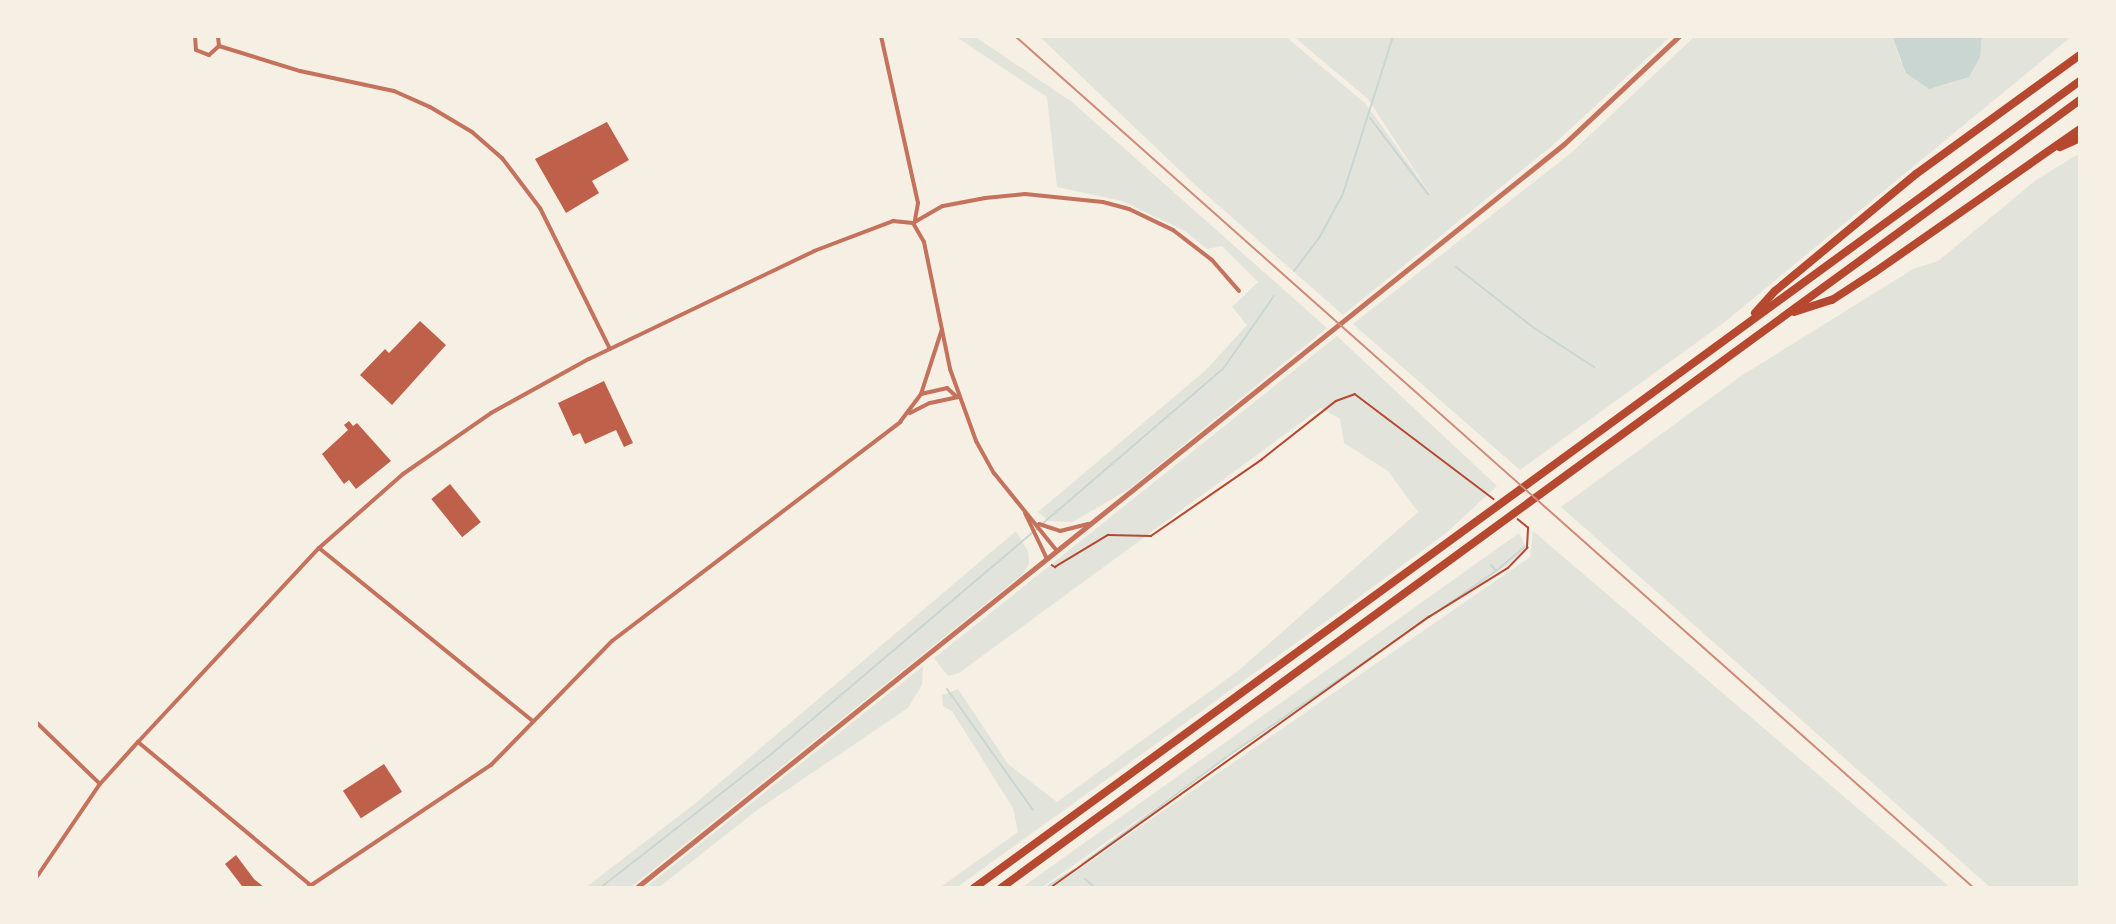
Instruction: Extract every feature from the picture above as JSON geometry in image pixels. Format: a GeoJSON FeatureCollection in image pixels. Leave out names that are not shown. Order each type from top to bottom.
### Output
{"type":"FeatureCollection","features":[{"type":"Feature","properties":{"kind":"highway"},"geometry":{"type":"LineString","coordinates":[[2032,88],[2080,49]]}},
{"type":"Feature","properties":{"kind":"highway"},"geometry":{"type":"LineString","coordinates":[[1742,327],[1775,291],[1887,196],[2080,55]]}},
{"type":"Feature","properties":{"kind":"highway"},"geometry":{"type":"LineString","coordinates":[[974,888],[2080,81]]}},
{"type":"Feature","properties":{"kind":"highway"},"geometry":{"type":"LineString","coordinates":[[1001,888],[2080,100]]}},
{"type":"Feature","properties":{"kind":"highway"},"geometry":{"type":"LineString","coordinates":[[1787,314],[1841,294],[2080,129]]}},
{"type":"Feature","properties":{"kind":"highway"},"geometry":{"type":"LineString","coordinates":[[2045,154],[2080,138]]}},
{"type":"Feature","properties":{"kind":"street"},"geometry":{"type":"LineString","coordinates":[[195,36],[194,46],[199,53],[209,55],[219,46]]}},
{"type":"Feature","properties":{"kind":"street"},"geometry":{"type":"LineString","coordinates":[[218,36],[219,46]]}},
{"type":"Feature","properties":{"kind":"street"},"geometry":{"type":"LineString","coordinates":[[881,36],[918,203],[913,223],[924,242],[958,397],[987,461],[1024,512],[1047,559]]}},
{"type":"Feature","properties":{"kind":"street"},"geometry":{"type":"LineString","coordinates":[[636,888],[1571,138],[1679,36]]}},
{"type":"Feature","properties":{"kind":"street"},"geometry":{"type":"LineString","coordinates":[[219,46],[300,71],[394,91],[430,107],[472,132],[507,163],[540,207],[610,349]]}},
{"type":"Feature","properties":{"kind":"street"},"geometry":{"type":"LineString","coordinates":[[36,878],[100,784],[319,548],[421,461],[528,392],[610,349],[839,241],[892,221],[913,223],[943,206],[985,198],[1025,194],[1103,202],[1129,209],[1173,230],[1212,260],[1239,291]]}},
{"type":"Feature","properties":{"kind":"street"},"geometry":{"type":"LineString","coordinates":[[907,415],[921,394],[943,325]]}},
{"type":"Feature","properties":{"kind":"street"},"geometry":{"type":"LineString","coordinates":[[921,394],[947,388],[958,397]]}},
{"type":"Feature","properties":{"kind":"street"},"geometry":{"type":"LineString","coordinates":[[138,742],[309,887],[491,765],[612,640],[907,415],[930,403],[958,397]]}},
{"type":"Feature","properties":{"kind":"street"},"geometry":{"type":"LineString","coordinates":[[1024,512],[1048,529],[1060,531],[1094,522]]}},
{"type":"Feature","properties":{"kind":"street"},"geometry":{"type":"LineString","coordinates":[[1036,522],[1057,551]]}},
{"type":"Feature","properties":{"kind":"street"},"geometry":{"type":"LineString","coordinates":[[319,548],[533,721]]}},
{"type":"Feature","properties":{"kind":"street"},"geometry":{"type":"LineString","coordinates":[[36,722],[100,784]]}},
{"type":"Feature","properties":{"kind":"path"},"geometry":{"type":"LineString","coordinates":[[1047,559],[1055,567],[1108,535],[1151,536],[1261,460],[1336,401],[1355,394],[1496,505]]}},
{"type":"Feature","properties":{"kind":"path"},"geometry":{"type":"LineString","coordinates":[[1050,888],[1420,624],[1508,568],[1527,548],[1528,528],[1510,516]]}},
{"type":"Feature","properties":{"kind":"shaded area"},"geometry":{"type":"Polygon","coordinates":[[[955,36],[974,36],[1072,102],[1327,328],[1129,489],[1073,522],[1049,521],[1038,512],[1207,369],[1247,325],[1232,307],[1258,282],[1222,246],[1207,249],[1185,231],[1122,201],[1057,187],[1047,97],[955,36]]]}},
{"type":"Feature","properties":{"kind":"shaded area"},"geometry":{"type":"Polygon","coordinates":[[[1039,36],[1285,36],[1366,104],[1431,195],[1368,99],[1293,36],[1671,36],[1553,145],[1343,315],[1193,183],[1039,36]]]}},
{"type":"Feature","properties":{"kind":"shaded area"},"geometry":{"type":"Polygon","coordinates":[[[1695,36],[1892,36],[1901,62],[1982,42],[1982,36],[2072,36],[1721,325],[1520,470],[1353,324],[1571,153],[1695,36]]]}},
{"type":"Feature","properties":{"kind":"shaded area"},"geometry":{"type":"Polygon","coordinates":[[[1892,36],[1982,36],[1980,57],[1969,77],[1929,89],[1906,73],[1892,36]]]}},
{"type":"Feature","properties":{"kind":"shaded area"},"geometry":{"type":"Polygon","coordinates":[[[2080,153],[2080,888],[1991,888],[1561,507],[1741,376],[1913,269],[1938,261],[2036,180],[2080,153]]]}},
{"type":"Feature","properties":{"kind":"shaded area"},"geometry":{"type":"Polygon","coordinates":[[[1337,336],[1497,486],[1446,533],[956,888],[939,888],[1018,832],[1013,808],[952,711],[943,706],[942,695],[958,689],[1008,764],[1057,802],[1238,671],[1418,512],[1388,471],[1344,443],[1340,419],[1321,408],[959,673],[948,676],[934,658],[1337,336]]]}},
{"type":"Feature","properties":{"kind":"shaded area"},"geometry":{"type":"Polygon","coordinates":[[[1016,531],[1028,551],[1029,564],[1023,574],[630,888],[585,888],[697,802],[1016,531]]]}},
{"type":"Feature","properties":{"kind":"shaded area"},"geometry":{"type":"Polygon","coordinates":[[[1533,531],[1951,888],[1052,888],[1530,557],[1533,531]]]}},
{"type":"Feature","properties":{"kind":"shaded area"},"geometry":{"type":"Polygon","coordinates":[[[1519,533],[1526,547],[1508,565],[1429,615],[1041,888],[1021,888],[1519,533]]]}},
{"type":"Feature","properties":{"kind":"shaded area"},"geometry":{"type":"Polygon","coordinates":[[[923,666],[922,685],[908,708],[760,808],[658,888],[645,888],[923,666]]]}},
{"type":"Feature","properties":{"kind":"building"},"geometry":{"type":"Polygon","coordinates":[[[607,122],[629,160],[592,181],[599,193],[566,213],[535,159],[607,122]]]}},
{"type":"Feature","properties":{"kind":"building"},"geometry":{"type":"Polygon","coordinates":[[[420,321],[446,345],[392,405],[360,375],[385,349],[389,353],[420,321]]]}},
{"type":"Feature","properties":{"kind":"building"},"geometry":{"type":"Polygon","coordinates":[[[604,381],[633,443],[624,447],[616,430],[585,444],[580,433],[573,436],[558,403],[604,381]]]}},
{"type":"Feature","properties":{"kind":"building"},"geometry":{"type":"Polygon","coordinates":[[[349,421],[353,426],[357,423],[391,461],[356,489],[349,480],[344,484],[322,454],[348,430],[344,425],[349,421]]]}},
{"type":"Feature","properties":{"kind":"building"},"geometry":{"type":"Polygon","coordinates":[[[450,484],[481,522],[462,537],[431,499],[450,484]]]}},
{"type":"Feature","properties":{"kind":"building"},"geometry":{"type":"Polygon","coordinates":[[[384,764],[402,792],[361,818],[343,791],[384,764]]]}},
{"type":"Feature","properties":{"kind":"building"},"geometry":{"type":"Polygon","coordinates":[[[236,855],[254,879],[265,888],[239,888],[242,886],[225,864],[236,855]]]}},
{"type":"Feature","properties":{"kind":"waterway"},"geometry":{"type":"LineString","coordinates":[[1294,271],[1319,238],[1343,194],[1393,36]]}},
{"type":"Feature","properties":{"kind":"waterway"},"geometry":{"type":"LineString","coordinates":[[1370,118],[1428,194]]}},
{"type":"Feature","properties":{"kind":"waterway"},"geometry":{"type":"LineString","coordinates":[[1456,267],[1534,328],[1594,367]]}},
{"type":"Feature","properties":{"kind":"waterway"},"geometry":{"type":"LineString","coordinates":[[1042,524],[1223,369],[1274,296]]}},
{"type":"Feature","properties":{"kind":"waterway"},"geometry":{"type":"LineString","coordinates":[[600,888],[769,756],[1038,528]]}},
{"type":"Feature","properties":{"kind":"waterway"},"geometry":{"type":"LineString","coordinates":[[1491,565],[1496,571],[1525,547]]}},
{"type":"Feature","properties":{"kind":"waterway"},"geometry":{"type":"LineString","coordinates":[[1082,864],[1225,758],[1496,571]]}},
{"type":"Feature","properties":{"kind":"waterway"},"geometry":{"type":"LineString","coordinates":[[947,689],[1033,810]]}},
{"type":"Feature","properties":{"kind":"waterway"},"geometry":{"type":"LineString","coordinates":[[1045,888],[1074,870]]}},
{"type":"Feature","properties":{"kind":"waterway"},"geometry":{"type":"LineString","coordinates":[[1085,879],[1095,888]]}},
{"type":"Feature","properties":{"kind":"railway"},"geometry":{"type":"LineString","coordinates":[[1015,36],[1974,888]]}}]}
